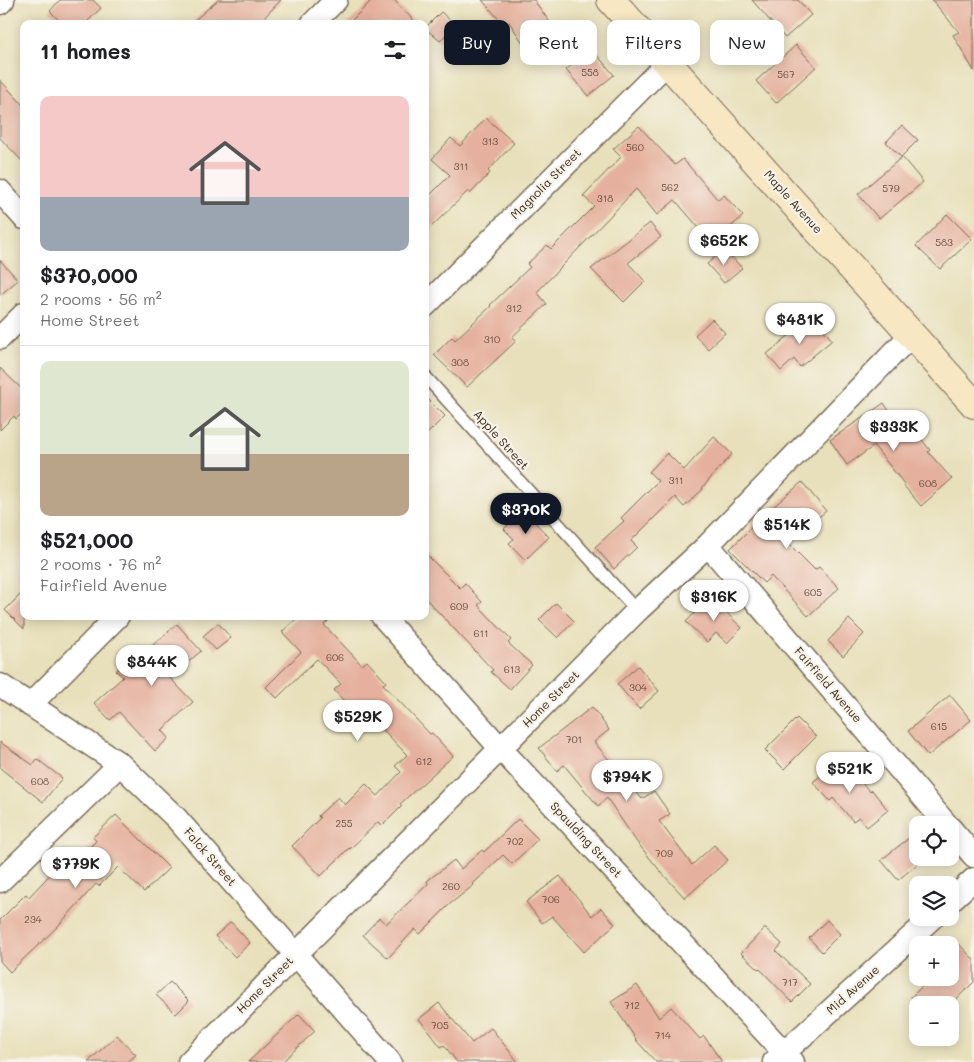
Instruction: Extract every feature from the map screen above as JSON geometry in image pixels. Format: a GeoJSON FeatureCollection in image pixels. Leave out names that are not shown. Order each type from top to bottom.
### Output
{"type":"FeatureCollection","features":[{"type":"Feature","properties":{"kind":"main road","name":"Maple Avenue"},"geometry":{"type":"LineString","coordinates":[[611,0],[628,20]]}},
{"type":"Feature","properties":{"kind":"main road","name":"Maple Avenue"},"geometry":{"type":"LineString","coordinates":[[668,65],[974,404]]}},
{"type":"Feature","properties":{"kind":"street"},"geometry":{"type":"LineString","coordinates":[[0,3],[3,0]]}},
{"type":"Feature","properties":{"kind":"street"},"geometry":{"type":"LineString","coordinates":[[316,20],[336,0]]}},
{"type":"Feature","properties":{"kind":"street","name":"Magnolia Street"},"geometry":{"type":"LineString","coordinates":[[429,302],[664,65]]}},
{"type":"Feature","properties":{"kind":"street"},"geometry":{"type":"LineString","coordinates":[[0,191],[20,214]]}},
{"type":"Feature","properties":{"kind":"street"},"geometry":{"type":"LineString","coordinates":[[0,338],[20,318]]}},
{"type":"Feature","properties":{"kind":"street","name":"Home Street"},"geometry":{"type":"LineString","coordinates":[[188,1062],[638,611],[708,546],[912,334]]}},
{"type":"Feature","properties":{"kind":"street","name":"Fairfield Avenue"},"geometry":{"type":"LineString","coordinates":[[708,546],[939,816]]}},
{"type":"Feature","properties":{"kind":"street"},"geometry":{"type":"LineString","coordinates":[[30,705],[114,620]]}},
{"type":"Feature","properties":{"kind":"street","name":"Spaulding Street"},"geometry":{"type":"LineString","coordinates":[[386,620],[784,1059]]}},
{"type":"Feature","properties":{"kind":"street","name":"Falck Street"},"geometry":{"type":"LineString","coordinates":[[0,685],[120,764],[176,818],[390,1062]]}},
{"type":"Feature","properties":{"kind":"street"},"geometry":{"type":"LineString","coordinates":[[0,881],[120,764]]}},
{"type":"Feature","properties":{"kind":"street"},"geometry":{"type":"LineString","coordinates":[[959,838],[974,856]]}},
{"type":"Feature","properties":{"kind":"street"},"geometry":{"type":"LineString","coordinates":[[959,893],[974,879]]}},
{"type":"Feature","properties":{"kind":"street","name":"Mid Avenue"},"geometry":{"type":"LineString","coordinates":[[784,1059],[924,926]]}},
{"type":"Feature","properties":{"kind":"lane","name":"Apple Street"},"geometry":{"type":"LineString","coordinates":[[429,380],[638,611]]}},
{"type":"Feature","properties":{"kind":"building"},"geometry":{"type":"Polygon","coordinates":[[[60,0],[93,0],[101,8],[89,20],[59,20],[50,11],[60,0]]]}},
{"type":"Feature","properties":{"kind":"building"},"geometry":{"type":"Polygon","coordinates":[[[218,0],[281,0],[262,20],[195,20],[218,0]]]}},
{"type":"Feature","properties":{"kind":"building"},"geometry":{"type":"Polygon","coordinates":[[[372,0],[394,0],[413,20],[352,20],[372,0]]]}},
{"type":"Feature","properties":{"kind":"building"},"geometry":{"type":"Polygon","coordinates":[[[482,0],[534,0],[548,20],[520,20],[520,38],[510,24],[510,20],[500,20],[482,0]]]}},
{"type":"Feature","properties":{"kind":"building"},"geometry":{"type":"Polygon","coordinates":[[[752,0],[798,0],[811,15],[785,38],[784,20],[769,20],[752,0]]]}},
{"type":"Feature","properties":{"kind":"building"},"geometry":{"type":"Polygon","coordinates":[[[932,0],[974,0],[974,71],[953,35],[959,32],[932,0]]]}},
{"type":"Feature","properties":{"kind":"building"},"geometry":{"type":"Polygon","coordinates":[[[441,12],[450,20],[444,20],[444,37],[440,41],[429,31],[429,24],[441,12]]]}},
{"type":"Feature","properties":{"kind":"building"},"geometry":{"type":"Polygon","coordinates":[[[796,45],[816,67],[776,103],[756,81],[774,65],[784,65],[784,56],[796,45]]]}},
{"type":"Feature","properties":{"kind":"building"},"geometry":{"type":"Polygon","coordinates":[[[597,55],[614,75],[588,96],[566,70],[572,65],[597,65],[597,55]]]}},
{"type":"Feature","properties":{"kind":"building"},"geometry":{"type":"Polygon","coordinates":[[[0,80],[20,102],[20,159],[0,138],[0,80]]]}},
{"type":"Feature","properties":{"kind":"building"},"geometry":{"type":"Polygon","coordinates":[[[486,118],[514,143],[470,194],[468,191],[429,229],[429,196],[450,175],[432,159],[451,138],[460,146],[486,118]]]}},
{"type":"Feature","properties":{"kind":"building"},"geometry":{"type":"Polygon","coordinates":[[[902,125],[918,140],[901,157],[886,142],[902,125]]]}},
{"type":"Feature","properties":{"kind":"building"},"geometry":{"type":"Polygon","coordinates":[[[639,126],[675,165],[683,159],[718,200],[724,195],[743,216],[712,243],[675,200],[657,215],[636,189],[537,292],[547,304],[512,337],[516,341],[467,387],[434,355],[452,337],[455,340],[491,306],[530,267],[527,264],[547,245],[551,249],[594,206],[583,196],[621,157],[613,149],[639,126]]]}},
{"type":"Feature","properties":{"kind":"building"},"geometry":{"type":"Polygon","coordinates":[[[902,157],[923,182],[879,219],[858,194],[902,157]]]}},
{"type":"Feature","properties":{"kind":"building"},"geometry":{"type":"Polygon","coordinates":[[[947,214],[972,239],[940,269],[916,246],[947,214]]]}},
{"type":"Feature","properties":{"kind":"building"},"geometry":{"type":"Polygon","coordinates":[[[650,223],[661,237],[628,263],[645,281],[624,302],[591,269],[650,223]]]}},
{"type":"Feature","properties":{"kind":"building"},"geometry":{"type":"Polygon","coordinates":[[[724,249],[742,268],[724,283],[707,264],[724,249]]]}},
{"type":"Feature","properties":{"kind":"building"},"geometry":{"type":"Polygon","coordinates":[[[0,260],[18,280],[0,295],[0,260]]]}},
{"type":"Feature","properties":{"kind":"building"},"geometry":{"type":"Polygon","coordinates":[[[812,316],[832,340],[800,367],[794,359],[781,371],[767,354],[812,316]]]}},
{"type":"Feature","properties":{"kind":"building"},"geometry":{"type":"Polygon","coordinates":[[[712,319],[725,333],[708,349],[695,335],[712,319]]]}},
{"type":"Feature","properties":{"kind":"building"},"geometry":{"type":"Polygon","coordinates":[[[0,368],[20,387],[20,415],[16,419],[14,416],[0,430],[0,368]]]}},
{"type":"Feature","properties":{"kind":"building"},"geometry":{"type":"Polygon","coordinates":[[[429,400],[445,416],[429,432],[429,400]]]}},
{"type":"Feature","properties":{"kind":"building"},"geometry":{"type":"Polygon","coordinates":[[[884,403],[906,436],[914,430],[930,450],[928,452],[952,479],[921,506],[874,446],[847,465],[830,440],[884,403]]]}},
{"type":"Feature","properties":{"kind":"building"},"geometry":{"type":"Polygon","coordinates":[[[714,437],[732,454],[703,489],[684,507],[675,497],[631,541],[637,547],[614,569],[595,547],[624,521],[621,518],[658,481],[649,472],[667,453],[684,470],[714,437]]]}},
{"type":"Feature","properties":{"kind":"building"},"geometry":{"type":"Polygon","coordinates":[[[802,482],[826,511],[788,543],[815,570],[819,567],[839,588],[808,616],[771,576],[764,583],[730,549],[765,514],[802,482]]]}},
{"type":"Feature","properties":{"kind":"building"},"geometry":{"type":"Polygon","coordinates":[[[523,510],[549,537],[525,560],[509,543],[514,539],[504,529],[523,510]]]}},
{"type":"Feature","properties":{"kind":"building"},"geometry":{"type":"Polygon","coordinates":[[[429,557],[460,588],[465,583],[482,602],[478,605],[511,640],[508,643],[532,665],[510,689],[491,672],[493,670],[429,602],[429,557]]]}},
{"type":"Feature","properties":{"kind":"building"},"geometry":{"type":"Polygon","coordinates":[[[20,595],[20,620],[24,620],[24,629],[5,610],[20,595]]]}},
{"type":"Feature","properties":{"kind":"building"},"geometry":{"type":"Polygon","coordinates":[[[710,597],[742,628],[727,643],[716,633],[707,642],[686,622],[710,597]]]}},
{"type":"Feature","properties":{"kind":"building"},"geometry":{"type":"Polygon","coordinates":[[[556,603],[574,621],[558,638],[539,620],[556,603]]]}},
{"type":"Feature","properties":{"kind":"building"},"geometry":{"type":"Polygon","coordinates":[[[849,619],[864,634],[843,656],[828,641],[849,619]]]}},
{"type":"Feature","properties":{"kind":"building"},"geometry":{"type":"Polygon","coordinates":[[[295,620],[329,620],[324,625],[362,665],[367,661],[386,682],[383,684],[453,756],[400,804],[402,806],[382,826],[378,822],[321,876],[292,846],[320,818],[318,816],[338,797],[345,805],[366,784],[378,796],[401,772],[395,766],[407,755],[360,705],[353,711],[334,690],[341,684],[317,659],[277,698],[266,687],[301,652],[282,632],[295,620]]]}},
{"type":"Feature","properties":{"kind":"building"},"geometry":{"type":"Polygon","coordinates":[[[218,623],[231,638],[216,650],[203,636],[218,623]]]}},
{"type":"Feature","properties":{"kind":"building"},"geometry":{"type":"Polygon","coordinates":[[[177,624],[201,651],[170,678],[193,702],[162,730],[169,738],[155,751],[119,712],[110,720],[94,703],[123,677],[116,671],[133,654],[138,658],[177,624]]]}},
{"type":"Feature","properties":{"kind":"building"},"geometry":{"type":"Polygon","coordinates":[[[638,666],[659,691],[639,709],[617,684],[638,666]]]}},
{"type":"Feature","properties":{"kind":"building"},"geometry":{"type":"Polygon","coordinates":[[[950,695],[971,720],[928,756],[908,731],[950,695]]]}},
{"type":"Feature","properties":{"kind":"building"},"geometry":{"type":"Polygon","coordinates":[[[592,707],[609,730],[594,742],[642,799],[654,791],[670,814],[659,821],[692,865],[714,845],[728,860],[685,898],[636,841],[607,798],[598,806],[564,765],[557,771],[539,748],[592,707]]]}},
{"type":"Feature","properties":{"kind":"building"},"geometry":{"type":"Polygon","coordinates":[[[797,718],[816,737],[784,769],[765,750],[797,718]]]}},
{"type":"Feature","properties":{"kind":"building"},"geometry":{"type":"Polygon","coordinates":[[[0,742],[33,765],[37,759],[62,778],[43,802],[0,768],[0,742]]]}},
{"type":"Feature","properties":{"kind":"building"},"geometry":{"type":"Polygon","coordinates":[[[840,758],[870,792],[872,790],[888,810],[867,827],[859,817],[853,821],[833,798],[830,801],[813,782],[840,758]]]}},
{"type":"Feature","properties":{"kind":"building"},"geometry":{"type":"Polygon","coordinates":[[[116,815],[169,868],[144,892],[118,867],[99,886],[96,884],[58,926],[10,972],[0,961],[0,920],[26,894],[29,897],[59,865],[66,871],[96,841],[93,837],[116,815]]]}},
{"type":"Feature","properties":{"kind":"building"},"geometry":{"type":"Polygon","coordinates":[[[518,819],[538,839],[512,864],[503,855],[474,885],[450,904],[420,934],[415,929],[388,958],[363,935],[379,918],[386,924],[428,884],[427,881],[454,860],[461,869],[482,850],[484,852],[518,819]]]}},
{"type":"Feature","properties":{"kind":"building"},"geometry":{"type":"Polygon","coordinates":[[[909,838],[909,866],[915,866],[898,880],[881,860],[909,838]]]}},
{"type":"Feature","properties":{"kind":"building"},"geometry":{"type":"Polygon","coordinates":[[[560,876],[592,916],[601,908],[615,924],[584,952],[552,916],[542,923],[526,902],[560,876]]]}},
{"type":"Feature","properties":{"kind":"building"},"geometry":{"type":"Polygon","coordinates":[[[827,920],[840,934],[822,952],[809,938],[827,920]]]}},
{"type":"Feature","properties":{"kind":"building"},"geometry":{"type":"Polygon","coordinates":[[[231,922],[250,943],[235,957],[215,936],[231,922]]]}},
{"type":"Feature","properties":{"kind":"building"},"geometry":{"type":"Polygon","coordinates":[[[765,928],[782,944],[776,951],[810,984],[792,1002],[759,968],[741,953],[765,928]]]}},
{"type":"Feature","properties":{"kind":"building"},"geometry":{"type":"Polygon","coordinates":[[[959,944],[974,960],[974,982],[959,996],[912,996],[923,986],[959,986],[959,944]]]}},
{"type":"Feature","properties":{"kind":"building"},"geometry":{"type":"Polygon","coordinates":[[[170,982],[189,1001],[176,1014],[156,995],[170,982]]]}},
{"type":"Feature","properties":{"kind":"building"},"geometry":{"type":"Polygon","coordinates":[[[637,985],[659,1018],[671,1007],[700,1039],[704,1036],[722,1062],[656,1062],[635,1039],[611,1002],[637,985]]]}},
{"type":"Feature","properties":{"kind":"building"},"geometry":{"type":"Polygon","coordinates":[[[439,1003],[472,1043],[491,1028],[518,1062],[457,1062],[444,1045],[441,1047],[419,1019],[439,1003]]]}},
{"type":"Feature","properties":{"kind":"building"},"geometry":{"type":"Polygon","coordinates":[[[299,1014],[315,1031],[282,1062],[248,1062],[299,1014]]]}},
{"type":"Feature","properties":{"kind":"building"},"geometry":{"type":"Polygon","coordinates":[[[117,1035],[136,1055],[127,1062],[88,1062],[117,1035]]]}}]}
